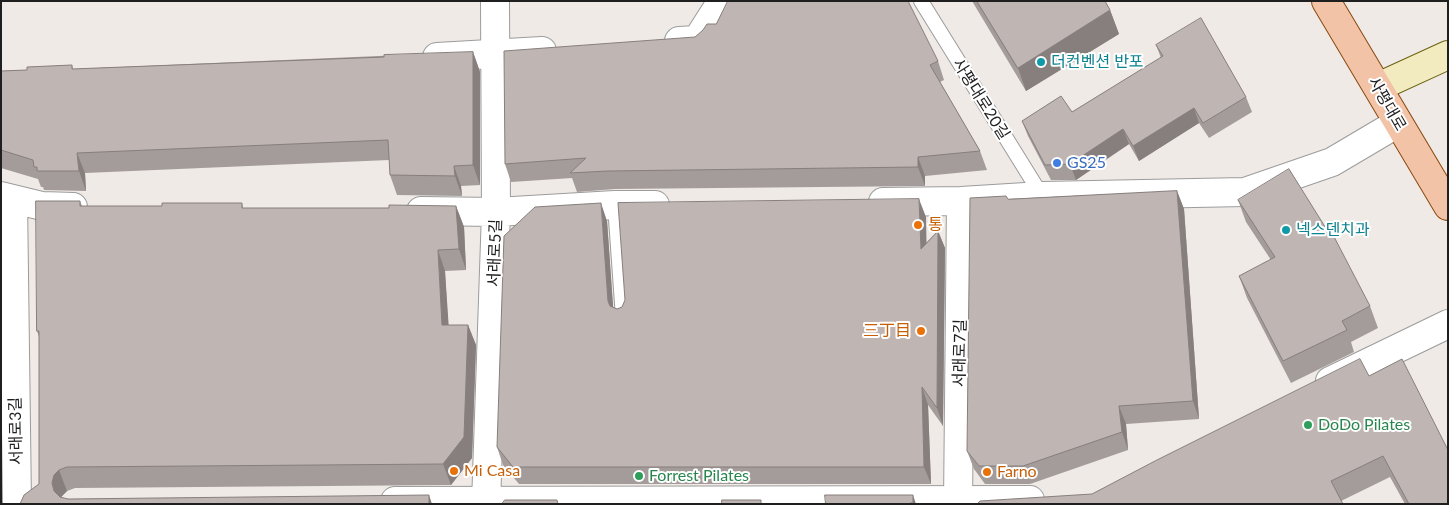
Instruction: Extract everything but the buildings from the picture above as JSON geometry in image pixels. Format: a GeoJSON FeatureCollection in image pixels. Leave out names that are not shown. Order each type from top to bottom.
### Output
{"type":"FeatureCollection","features":[{"type":"Feature","properties":{"kind":"main road","name":"사평대로"},"geometry":{"type":"LineString","coordinates":[[1326,1],[1448,206]]}},
{"type":"Feature","properties":{"kind":"street","name":"서래로5길"},"geometry":{"type":"LineString","coordinates":[[486,502],[496,212],[495,1]]}},
{"type":"Feature","properties":{"kind":"street"},"geometry":{"type":"LineString","coordinates":[[659,42],[698,40],[722,1]]}},
{"type":"Feature","properties":{"kind":"street"},"geometry":{"type":"LineString","coordinates":[[416,58],[562,50]]}},
{"type":"Feature","properties":{"kind":"street"},"geometry":{"type":"LineString","coordinates":[[1378,88],[1448,55]]}},
{"type":"Feature","properties":{"kind":"street"},"geometry":{"type":"LineString","coordinates":[[862,203],[961,202],[1042,196],[1245,192],[1332,162],[1398,123]]}},
{"type":"Feature","properties":{"kind":"street"},"geometry":{"type":"LineString","coordinates":[[7,197],[42,206],[101,207]]}},
{"type":"Feature","properties":{"kind":"street","name":"서래로3길"},"geometry":{"type":"LineString","coordinates":[[7,197],[8,357],[17,504]]}},
{"type":"Feature","properties":{"kind":"street","name":"서래로7길"},"geometry":{"type":"LineString","coordinates":[[958,502],[961,202]]}},
{"type":"Feature","properties":{"kind":"street"},"geometry":{"type":"LineString","coordinates":[[398,211],[496,212],[615,206],[684,205]]}},
{"type":"Feature","properties":{"kind":"street"},"geometry":{"type":"LineString","coordinates":[[1310,391],[1448,324]]}},
{"type":"Feature","properties":{"kind":"street"},"geometry":{"type":"LineString","coordinates":[[368,501],[958,502],[1058,500]]}},
{"type":"Feature","properties":{"kind":"lane","name":"사평대로20길"},"geometry":{"type":"LineString","coordinates":[[921,1],[1042,196]]}},
{"type":"Feature","properties":{"kind":"lane"},"geometry":{"type":"LineString","coordinates":[[615,206],[622,318]]}},
{"type":"Feature","properties":{"kind":"place","name":"더컨벤션 반포"},"geometry":{"type":"Point","coordinates":[1041,62]}},
{"type":"Feature","properties":{"kind":"place","name":"GS25"},"geometry":{"type":"Point","coordinates":[1057,163]}},
{"type":"Feature","properties":{"kind":"place","name":"통"},"geometry":{"type":"Point","coordinates":[918,225]}},
{"type":"Feature","properties":{"kind":"place","name":"넥스덴치과"},"geometry":{"type":"Point","coordinates":[1286,230]}},
{"type":"Feature","properties":{"kind":"place","name":"三丁目"},"geometry":{"type":"Point","coordinates":[921,331]}},
{"type":"Feature","properties":{"kind":"place","name":"DoDo Pilates"},"geometry":{"type":"Point","coordinates":[1308,425]}},
{"type":"Feature","properties":{"kind":"place","name":"Mi Casa"},"geometry":{"type":"Point","coordinates":[454,471]}},
{"type":"Feature","properties":{"kind":"place","name":"Farno"},"geometry":{"type":"Point","coordinates":[987,472]}},
{"type":"Feature","properties":{"kind":"place","name":"Forrest Pilates"},"geometry":{"type":"Point","coordinates":[639,476]}}]}
